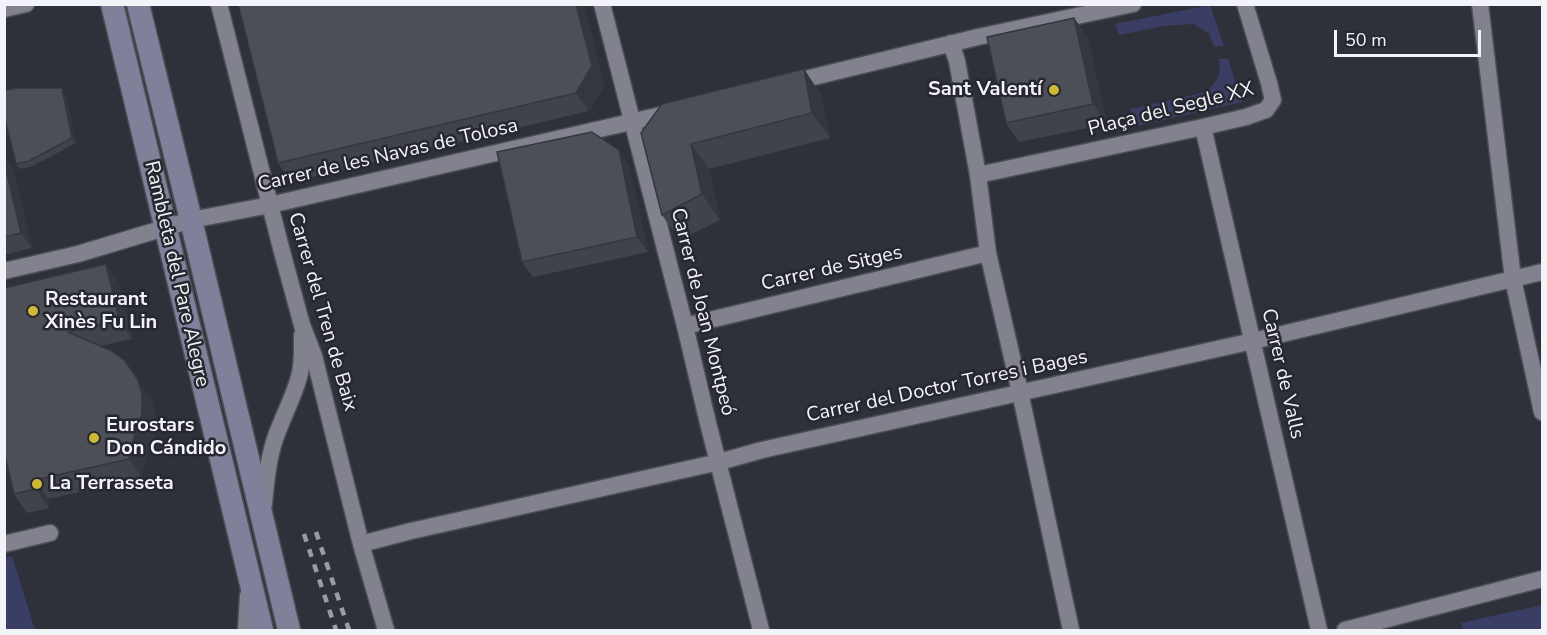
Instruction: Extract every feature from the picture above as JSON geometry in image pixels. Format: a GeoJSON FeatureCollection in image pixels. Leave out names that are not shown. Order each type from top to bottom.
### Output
{"type":"FeatureCollection","features":[{"type":"Feature","properties":{"kind":"main road","name":"Rambleta del Pare Alegre"},"geometry":{"type":"LineString","coordinates":[[112,4],[262,630]]}},
{"type":"Feature","properties":{"kind":"main road","name":"Rambleta del Pare Alegre"},"geometry":{"type":"LineString","coordinates":[[138,4],[289,630]]}},
{"type":"Feature","properties":{"kind":"street"},"geometry":{"type":"LineString","coordinates":[[4,9],[26,4]]}},
{"type":"Feature","properties":{"kind":"street","name":"Carrer del Tren de Baix"},"geometry":{"type":"LineString","coordinates":[[219,4],[302,325],[314,356],[361,544],[386,630]]}},
{"type":"Feature","properties":{"kind":"street","name":"Carrer de Joan Montpeó"},"geometry":{"type":"LineString","coordinates":[[602,4],[761,630]]}},
{"type":"Feature","properties":{"kind":"street"},"geometry":{"type":"LineString","coordinates":[[768,89],[951,43],[1133,4]]}},
{"type":"Feature","properties":{"kind":"street","name":"Plaça del Segle XX"},"geometry":{"type":"LineString","coordinates":[[978,175],[1203,127],[1266,110],[1273,100],[1245,4]]}},
{"type":"Feature","properties":{"kind":"street"},"geometry":{"type":"LineString","coordinates":[[1480,4],[1513,279],[1542,411]]}},
{"type":"Feature","properties":{"kind":"street"},"geometry":{"type":"LineString","coordinates":[[951,43],[957,61],[978,175],[988,254],[1071,630]]}},
{"type":"Feature","properties":{"kind":"street","name":"Carrer de les Navas de Tolosa"},"geometry":{"type":"LineString","coordinates":[[4,271],[78,254],[191,220],[270,205],[689,109]]}},
{"type":"Feature","properties":{"kind":"street","name":"Carrer de Valls"},"geometry":{"type":"LineString","coordinates":[[1203,127],[1319,630]]}},
{"type":"Feature","properties":{"kind":"street","name":"Carrer de Sitges"},"geometry":{"type":"LineString","coordinates":[[685,326],[988,254]]}},
{"type":"Feature","properties":{"kind":"street","name":"Carrer del Doctor Torres i Bages"},"geometry":{"type":"LineString","coordinates":[[361,544],[773,448],[1253,341],[1542,272]]}},
{"type":"Feature","properties":{"kind":"street","name":"Rambleta del Pare Alegre"},"geometry":{"type":"LineString","coordinates":[[263,521],[270,456],[300,375],[302,325]]}},
{"type":"Feature","properties":{"kind":"street"},"geometry":{"type":"LineString","coordinates":[[4,544],[50,533]]}},
{"type":"Feature","properties":{"kind":"street","name":"Rambleta del Pare Alegre"},"geometry":{"type":"LineString","coordinates":[[246,630],[250,579]]}},
{"type":"Feature","properties":{"kind":"street"},"geometry":{"type":"LineString","coordinates":[[1345,630],[1542,579]]}},
{"type":"Feature","properties":{"kind":"shaded area"},"geometry":{"type":"Polygon","coordinates":[[[1210,5],[1224,46],[1214,47],[1209,34],[1194,24],[1164,26],[1119,35],[1115,24],[1210,5]]]}},
{"type":"Feature","properties":{"kind":"shaded area"},"geometry":{"type":"Polygon","coordinates":[[[1219,59],[1228,59],[1242,102],[1133,127],[1130,109],[1206,92],[1218,77],[1219,59]]]}},
{"type":"Feature","properties":{"kind":"shaded area"},"geometry":{"type":"Polygon","coordinates":[[[12,556],[35,630],[5,630],[5,558],[12,556]]]}},
{"type":"Feature","properties":{"kind":"shaded area"},"geometry":{"type":"Polygon","coordinates":[[[1542,605],[1542,630],[1463,630],[1461,623],[1542,605]]]}},
{"type":"Feature","properties":{"kind":"building"},"geometry":{"type":"Polygon","coordinates":[[[238,4],[576,4],[592,66],[576,93],[278,163],[238,4]]]}},
{"type":"Feature","properties":{"kind":"building","name":"Sant Valentí"},"geometry":{"type":"Polygon","coordinates":[[[1074,18],[1093,104],[1006,123],[987,37],[1074,18]]]}},
{"type":"Feature","properties":{"kind":"building"},"geometry":{"type":"Polygon","coordinates":[[[804,69],[812,113],[691,144],[702,194],[662,215],[641,133],[662,104],[804,69]]]}},
{"type":"Feature","properties":{"kind":"building"},"geometry":{"type":"Polygon","coordinates":[[[15,88],[62,88],[72,138],[29,161],[16,164],[4,115],[4,91],[15,88]]]}},
{"type":"Feature","properties":{"kind":"building"},"geometry":{"type":"Polygon","coordinates":[[[592,132],[619,150],[637,237],[522,262],[497,152],[592,132]]]}},
{"type":"Feature","properties":{"kind":"building"},"geometry":{"type":"Polygon","coordinates":[[[4,161],[21,233],[4,237],[4,161]]]}},
{"type":"Feature","properties":{"kind":"building"},"geometry":{"type":"Polygon","coordinates":[[[106,264],[119,320],[68,332],[112,351],[125,361],[138,380],[142,393],[142,413],[129,459],[35,480],[36,489],[14,494],[4,451],[4,288],[106,264]]]}},
{"type":"Feature","properties":{"kind":"railway"},"geometry":{"type":"LineString","coordinates":[[316,532],[349,630]]}},
{"type":"Feature","properties":{"kind":"railway"},"geometry":{"type":"LineString","coordinates":[[304,534],[336,630]]}},
{"type":"Feature","properties":{"kind":"place","name":"Sant Valentí"},"geometry":{"type":"Point","coordinates":[1054,90]}},
{"type":"Feature","properties":{"kind":"place","name":"Restaurant Xinès Fu Lin"},"geometry":{"type":"Point","coordinates":[33,311]}},
{"type":"Feature","properties":{"kind":"place","name":"Eurostars Don Cándido"},"geometry":{"type":"Point","coordinates":[94,438]}},
{"type":"Feature","properties":{"kind":"place","name":"La Terrasseta"},"geometry":{"type":"Point","coordinates":[37,484]}}]}
